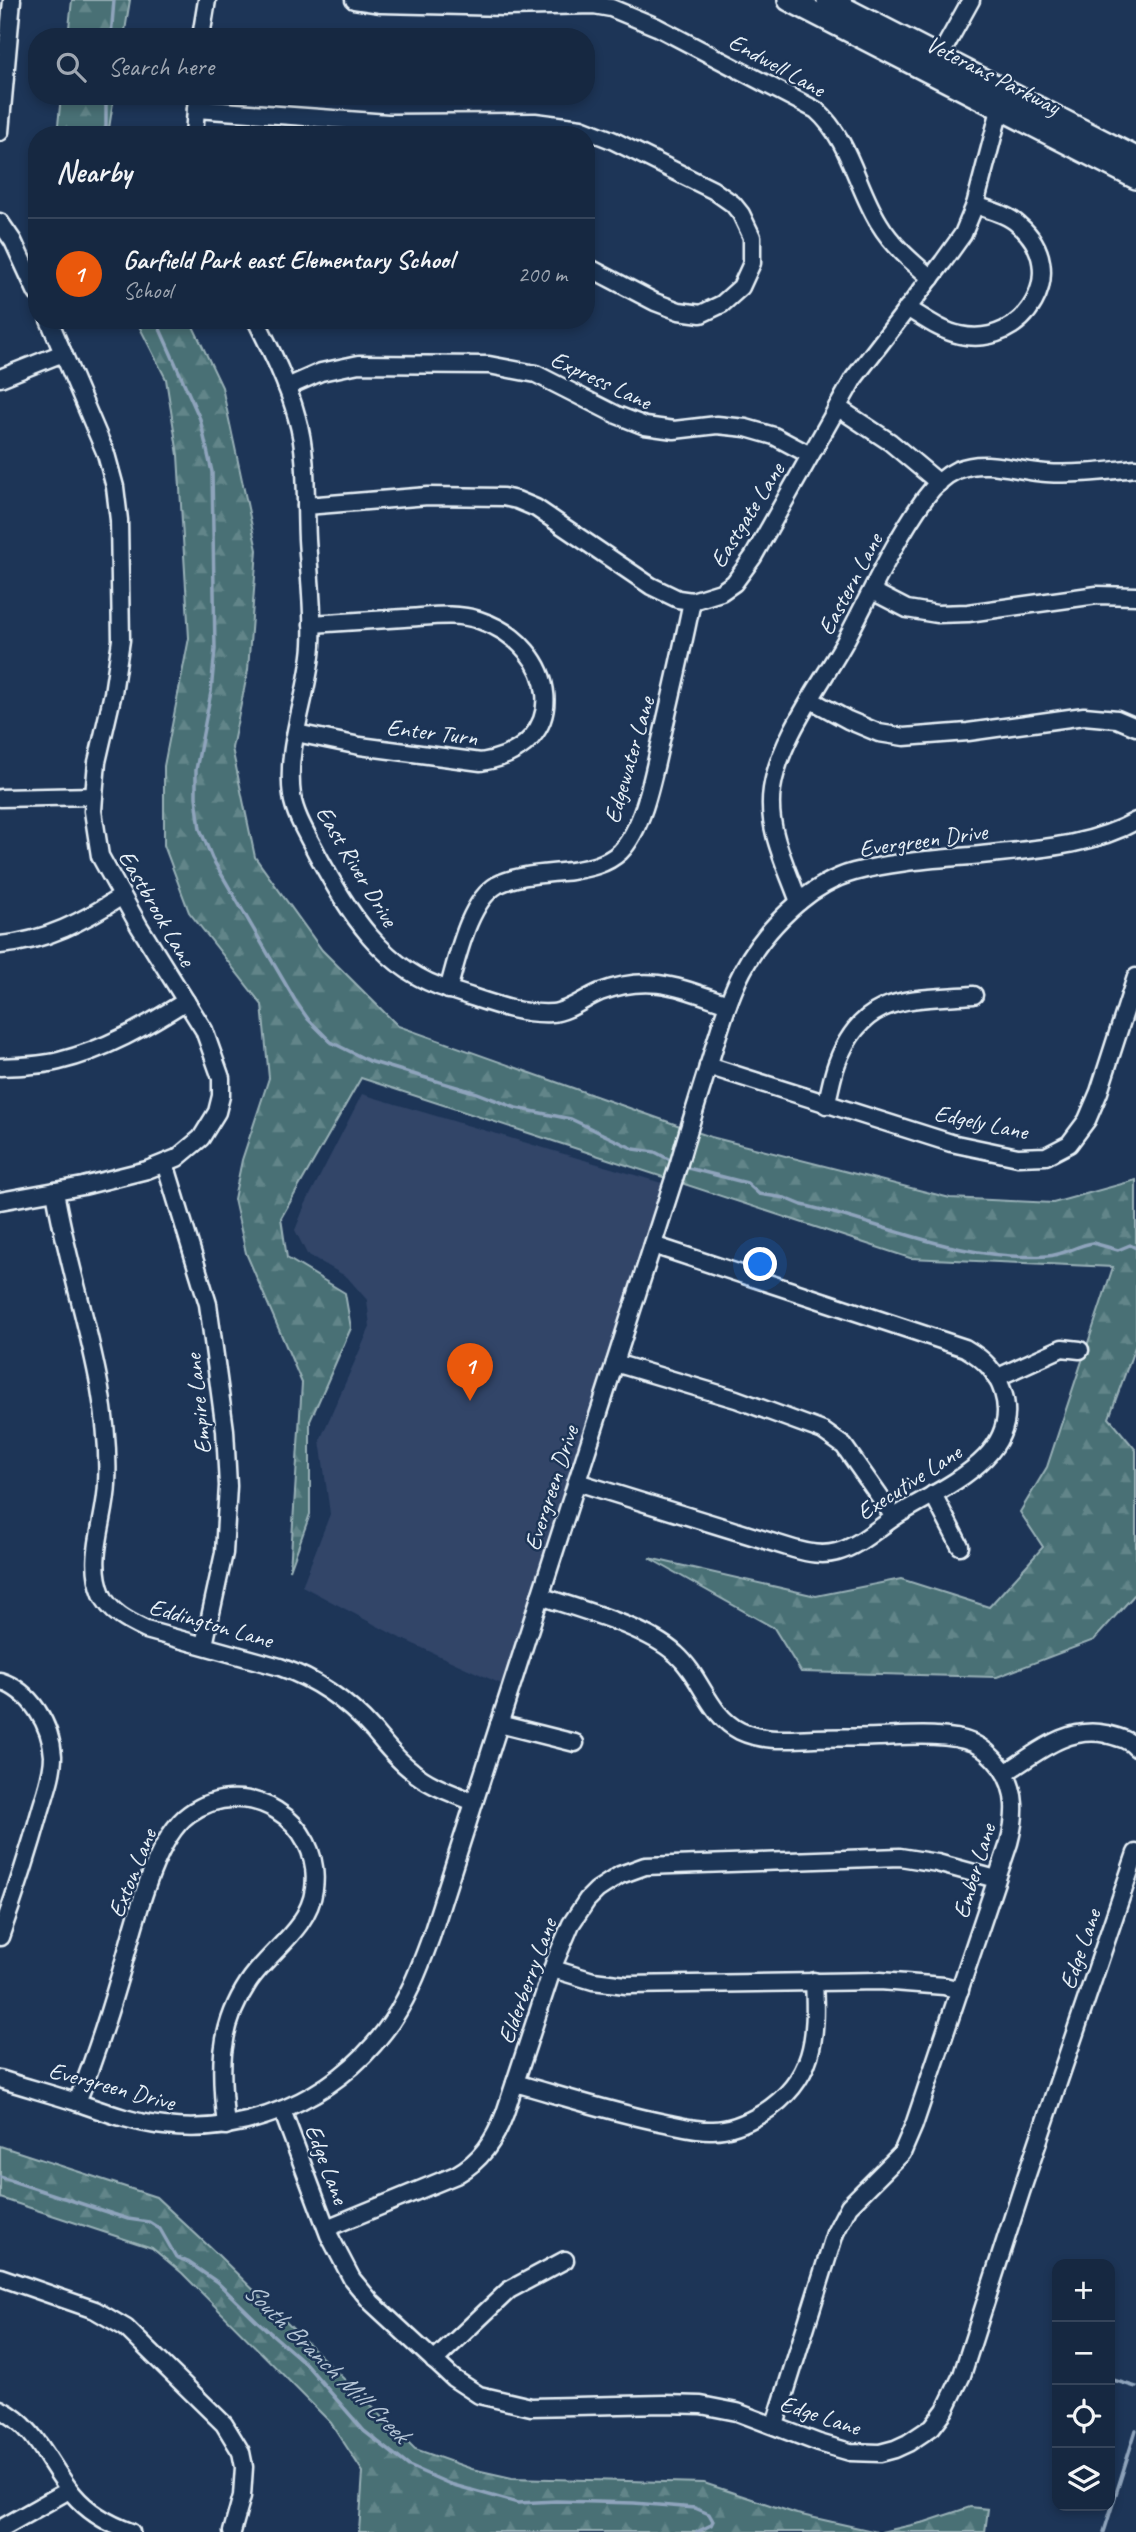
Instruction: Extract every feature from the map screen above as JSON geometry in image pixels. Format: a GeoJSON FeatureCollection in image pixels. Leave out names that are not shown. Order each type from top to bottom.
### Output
{"type":"FeatureCollection","features":[{"type":"Feature","properties":{"kind":"main road","name":"Veterans Parkway"},"geometry":{"type":"LineString","coordinates":[[789,0],[1136,158]]}},
{"type":"Feature","properties":{"kind":"main road","name":"Veterans Parkway"},"geometry":{"type":"LineString","coordinates":[[828,0],[935,65]]}},
{"type":"Feature","properties":{"kind":"main road","name":"Veterans Parkway"},"geometry":{"type":"LineString","coordinates":[[1003,99],[1136,178]]}},
{"type":"Feature","properties":{"kind":"street"},"geometry":{"type":"LineString","coordinates":[[0,132],[3,61],[12,0]]}},
{"type":"Feature","properties":{"kind":"street"},"geometry":{"type":"LineString","coordinates":[[202,28],[207,0]]}},
{"type":"Feature","properties":{"kind":"street","name":"Endwell Lane"},"geometry":{"type":"LineString","coordinates":[[354,0],[381,4],[419,2],[506,7],[594,5],[611,8],[657,27],[791,96],[827,119],[842,142],[879,225],[905,257],[931,278]]}},
{"type":"Feature","properties":{"kind":"street"},"geometry":{"type":"LineString","coordinates":[[935,65],[971,0]]}},
{"type":"Feature","properties":{"kind":"street","name":"Eastgate Lane"},"geometry":{"type":"LineString","coordinates":[[692,601],[721,593],[744,571],[864,363],[963,233],[975,205],[1003,99]]}},
{"type":"Feature","properties":{"kind":"street"},"geometry":{"type":"LineString","coordinates":[[195,126],[197,105]]}},
{"type":"Feature","properties":{"kind":"street"},"geometry":{"type":"LineString","coordinates":[[217,105],[388,122],[535,122],[566,126]]}},
{"type":"Feature","properties":{"kind":"street"},"geometry":{"type":"LineString","coordinates":[[595,134],[713,190],[733,204],[752,237],[752,263],[741,287],[722,303],[701,314],[679,311],[655,302],[595,271]]}},
{"type":"Feature","properties":{"kind":"street"},"geometry":{"type":"LineString","coordinates":[[907,308],[951,333],[975,337],[988,336],[1012,326],[1030,308],[1042,285],[1035,245],[1028,234],[1008,217],[975,205]]}},
{"type":"Feature","properties":{"kind":"street"},"geometry":{"type":"LineString","coordinates":[[2,228],[28,276]]}},
{"type":"Feature","properties":{"kind":"street","name":"Eastbrook Lane"},"geometry":{"type":"LineString","coordinates":[[0,1201],[55,1191],[165,1163],[190,1149],[201,1138],[217,1112],[221,1096],[221,1078],[204,1030],[100,856],[93,796],[121,640],[119,520],[115,487],[106,454],[53,329]]}},
{"type":"Feature","properties":{"kind":"street","name":"East River Drive"},"geometry":{"type":"LineString","coordinates":[[261,329],[287,387],[302,439],[312,646],[289,768],[292,800],[305,831],[342,897],[368,936],[399,965],[448,990],[496,1007],[529,1013],[556,1013],[600,992],[646,982],[676,987],[728,1004]]}},
{"type":"Feature","properties":{"kind":"street"},"geometry":{"type":"LineString","coordinates":[[0,378],[63,353]]}},
{"type":"Feature","properties":{"kind":"street","name":"Express Lane"},"geometry":{"type":"LineString","coordinates":[[287,387],[321,372],[359,364],[489,365],[536,374],[617,415],[645,426],[674,430],[732,426],[774,436],[810,455]]}},
{"type":"Feature","properties":{"kind":"street"},"geometry":{"type":"LineString","coordinates":[[837,407],[890,442],[939,483]]}},
{"type":"Feature","properties":{"kind":"street","name":"Eastern Lane"},"geometry":{"type":"LineString","coordinates":[[799,902],[776,839],[771,811],[772,793],[782,755],[912,518],[939,483],[955,471],[984,465],[1047,473],[1136,468]]}},
{"type":"Feature","properties":{"kind":"street"},"geometry":{"type":"LineString","coordinates":[[306,506],[428,496],[510,499],[536,508],[651,586],[678,599],[692,601]]}},
{"type":"Feature","properties":{"kind":"street"},"geometry":{"type":"LineString","coordinates":[[872,591],[907,610],[937,614],[968,613],[1097,596],[1136,596]]}},
{"type":"Feature","properties":{"kind":"street","name":"Edgewater Lane"},"geometry":{"type":"LineString","coordinates":[[448,990],[467,929],[478,905],[497,885],[524,877],[597,866],[610,860],[629,840],[641,814],[653,775],[692,601]]}},
{"type":"Feature","properties":{"kind":"street","name":"Enter Turn"},"geometry":{"type":"LineString","coordinates":[[296,733],[360,746],[481,762],[496,760],[523,745],[533,734],[544,708],[544,680],[531,654],[521,644],[487,623],[464,616],[440,616],[312,624]]}},
{"type":"Feature","properties":{"kind":"street"},"geometry":{"type":"LineString","coordinates":[[811,700],[878,733],[904,737],[968,732],[1084,716],[1117,719],[1136,727]]}},
{"type":"Feature","properties":{"kind":"street"},"geometry":{"type":"LineString","coordinates":[[0,798],[93,796]]}},
{"type":"Feature","properties":{"kind":"street","name":"Evergreen Drive"},"geometry":{"type":"LineString","coordinates":[[0,2079],[121,2117],[162,2126],[226,2126],[282,2110],[307,2097],[342,2074],[373,2046],[397,2014],[416,1978],[428,1947],[728,1004],[748,957],[760,940],[799,902],[836,878],[855,872],[1075,843],[1135,823]]}},
{"type":"Feature","properties":{"kind":"street"},"geometry":{"type":"LineString","coordinates":[[0,945],[59,932],[122,896]]}},
{"type":"Feature","properties":{"kind":"street","name":"Edgely Lane"},"geometry":{"type":"LineString","coordinates":[[708,1066],[951,1143],[1002,1154],[1046,1156],[1060,1150],[1078,1134],[1094,1107],[1136,977]]}},
{"type":"Feature","properties":{"kind":"street"},"geometry":{"type":"LineString","coordinates":[[826,1105],[836,1063],[850,1034],[869,1014],[880,1008],[908,1002],[974,995]]}},
{"type":"Feature","properties":{"kind":"street"},"geometry":{"type":"LineString","coordinates":[[0,1067],[58,1062],[89,1052],[116,1041],[186,1001]]}},
{"type":"Feature","properties":{"kind":"street","name":"Empire Lane"},"geometry":{"type":"LineString","coordinates":[[165,1163],[208,1304],[225,1430],[228,1486],[224,1553],[204,1645]]}},
{"type":"Feature","properties":{"kind":"street","name":"Eddington Lane"},"geometry":{"type":"LineString","coordinates":[[55,1191],[106,1427],[107,1492],[96,1554],[102,1594],[110,1607],[126,1620],[146,1630],[296,1672],[327,1688],[353,1709],[410,1770],[433,1785],[474,1802]]}},
{"type":"Feature","properties":{"kind":"street","name":"Executive Lane"},"geometry":{"type":"LineString","coordinates":[[576,1482],[780,1545],[822,1554],[847,1549],[972,1470],[991,1451],[1003,1427],[1005,1401],[991,1366],[977,1355],[952,1343],[653,1245]]}},
{"type":"Feature","properties":{"kind":"street"},"geometry":{"type":"LineString","coordinates":[[996,1378],[1062,1348],[1080,1350]]}},
{"type":"Feature","properties":{"kind":"street"},"geometry":{"type":"LineString","coordinates":[[615,1363],[736,1399],[823,1431],[845,1446],[894,1517]]}},
{"type":"Feature","properties":{"kind":"street"},"geometry":{"type":"LineString","coordinates":[[933,1494],[960,1546]]}},
{"type":"Feature","properties":{"kind":"street","name":"Ember Lane"},"geometry":{"type":"LineString","coordinates":[[540,1596],[635,1630],[665,1645],[679,1656],[690,1670],[716,1712],[728,1724],[743,1732],[774,1739],[926,1735],[972,1742],[996,1760],[1011,1785],[1015,1814],[1009,1843],[909,2140],[892,2164],[849,2206],[835,2233],[775,2425]]}},
{"type":"Feature","properties":{"kind":"street"},"geometry":{"type":"LineString","coordinates":[[0,1681],[16,1688],[36,1708],[47,1732],[53,1757],[38,1821],[0,1937]]}},
{"type":"Feature","properties":{"kind":"street"},"geometry":{"type":"LineString","coordinates":[[499,1724],[575,1743]]}},
{"type":"Feature","properties":{"kind":"street"},"geometry":{"type":"LineString","coordinates":[[1005,1773],[1069,1734],[1098,1733],[1130,1742],[1136,1748]]}},
{"type":"Feature","properties":{"kind":"street","name":"Exton Lane"},"geometry":{"type":"LineString","coordinates":[[77,2102],[92,2064],[143,1900],[159,1856],[172,1831],[180,1821],[201,1806],[226,1799],[252,1800],[276,1808],[287,1816],[303,1839],[313,1864],[314,1889],[302,1920],[248,1983],[230,2018],[222,2050],[220,2076],[226,2126]]}},
{"type":"Feature","properties":{"kind":"street","name":"Edge Lane"},"geometry":{"type":"LineString","coordinates":[[282,2110],[343,2265],[362,2291],[434,2361],[453,2378],[480,2395],[531,2407],[692,2404],[737,2412],[842,2450],[865,2454],[880,2453],[908,2443],[932,2427],[946,2410],[962,2375],[1136,1853]]}},
{"type":"Feature","properties":{"kind":"street","name":"Elderberry Lane"},"geometry":{"type":"LineString","coordinates":[[327,2228],[470,2167],[482,2156],[499,2129],[568,1930],[587,1900],[620,1875],[645,1866],[900,1857],[937,1863],[996,1880]]}},
{"type":"Feature","properties":{"kind":"street"},"geometry":{"type":"LineString","coordinates":[[553,1969],[593,1981],[635,1986],[814,1981],[910,1982],[960,1990]]}},
{"type":"Feature","properties":{"kind":"street"},"geometry":{"type":"LineString","coordinates":[[515,2083],[588,2105],[685,2127],[715,2131],[729,2128],[770,2108],[793,2087],[801,2075],[812,2048],[814,2035],[814,1981]]}},
{"type":"Feature","properties":{"kind":"street"},"geometry":{"type":"LineString","coordinates":[[434,2361],[509,2290],[565,2260]]}},
{"type":"Feature","properties":{"kind":"street"},"geometry":{"type":"LineString","coordinates":[[0,2277],[95,2310],[127,2328],[224,2424],[241,2452],[244,2467],[242,2496],[232,2532]]}},
{"type":"Feature","properties":{"kind":"street"},"geometry":{"type":"LineString","coordinates":[[0,2409],[24,2423],[69,2490],[85,2507],[131,2532]]}},
{"type":"Feature","properties":{"kind":"street"},"geometry":{"type":"LineString","coordinates":[[0,2529],[69,2490]]}},
{"type":"Feature","properties":{"kind":"shaded area"},"geometry":{"type":"Polygon","coordinates":[[[362,1094],[672,1186],[510,1688],[398,1637],[302,1586],[330,1514],[320,1440],[370,1327],[367,1300],[347,1277],[307,1254],[295,1230],[362,1094]]]}},
{"type":"Feature","properties":{"kind":"green space"},"geometry":{"type":"Polygon","coordinates":[[[72,0],[130,0],[125,28],[69,28],[72,0]]]}},
{"type":"Feature","properties":{"kind":"green space"},"geometry":{"type":"Polygon","coordinates":[[[60,105],[113,105],[109,126],[58,126],[60,105]]]}},
{"type":"Feature","properties":{"kind":"green space"},"geometry":{"type":"Polygon","coordinates":[[[141,329],[194,329],[222,387],[257,550],[248,670],[232,748],[255,857],[322,950],[398,1026],[711,1137],[950,1198],[1053,1203],[1136,1180],[1136,1344],[1109,1418],[1136,1450],[1136,1593],[1094,1640],[997,1677],[801,1672],[774,1628],[649,1558],[816,1596],[901,1579],[989,1607],[1043,1547],[1020,1512],[1047,1467],[1113,1267],[910,1258],[361,1078],[281,1218],[287,1258],[345,1293],[351,1328],[310,1421],[310,1514],[290,1570],[302,1383],[246,1253],[234,1199],[242,1160],[269,1078],[262,1005],[189,912],[164,845],[164,766],[189,638],[178,455],[166,379],[141,329]]]}},
{"type":"Feature","properties":{"kind":"green space"},"geometry":{"type":"Polygon","coordinates":[[[0,2146],[156,2197],[415,2449],[472,2469],[512,2478],[704,2483],[797,2514],[877,2532],[359,2532],[363,2472],[331,2423],[182,2273],[152,2248],[0,2198],[0,2146]]]}},
{"type":"Feature","properties":{"kind":"green space"},"geometry":{"type":"Polygon","coordinates":[[[970,2507],[988,2509],[985,2532],[881,2532],[925,2522],[970,2507]]]}},
{"type":"Feature","properties":{"kind":"waterway"},"geometry":{"type":"LineString","coordinates":[[112,28],[114,0]]}},
{"type":"Feature","properties":{"kind":"waterway"},"geometry":{"type":"LineString","coordinates":[[106,105],[106,126]]}},
{"type":"Feature","properties":{"kind":"waterway"},"geometry":{"type":"LineString","coordinates":[[160,329],[200,419],[212,472],[215,649],[211,692],[196,770],[200,829],[212,858],[296,1002],[308,1019],[331,1042],[369,1061],[477,1093],[516,1108],[571,1119],[634,1149],[655,1152],[674,1162]]}},
{"type":"Feature","properties":{"kind":"waterway"},"geometry":{"type":"LineString","coordinates":[[684,1167],[747,1183],[759,1194],[785,1198],[923,1240],[984,1253],[1047,1256],[1093,1243],[1118,1250],[1130,1245],[1136,1248]]}},
{"type":"Feature","properties":{"kind":"waterway","name":"South Branch Mill Creek"},"geometry":{"type":"LineString","coordinates":[[0,2177],[128,2219],[149,2222],[160,2229],[176,2257],[217,2282],[305,2363],[364,2431],[409,2466],[450,2484],[518,2503],[634,2503],[695,2508],[709,2514],[713,2521],[711,2525],[697,2532]]}},
{"type":"Feature","properties":{"kind":"waterway"},"geometry":{"type":"LineString","coordinates":[[1115,2381],[1136,2387]]}},
{"type":"Feature","properties":{"kind":"waterway"},"geometry":{"type":"LineString","coordinates":[[1104,2532],[1136,2430]]}},
{"type":"Feature","properties":{"kind":"place","name":"Garfield Park east Elementary School"},"geometry":{"type":"Point","coordinates":[470,1401]}}]}
